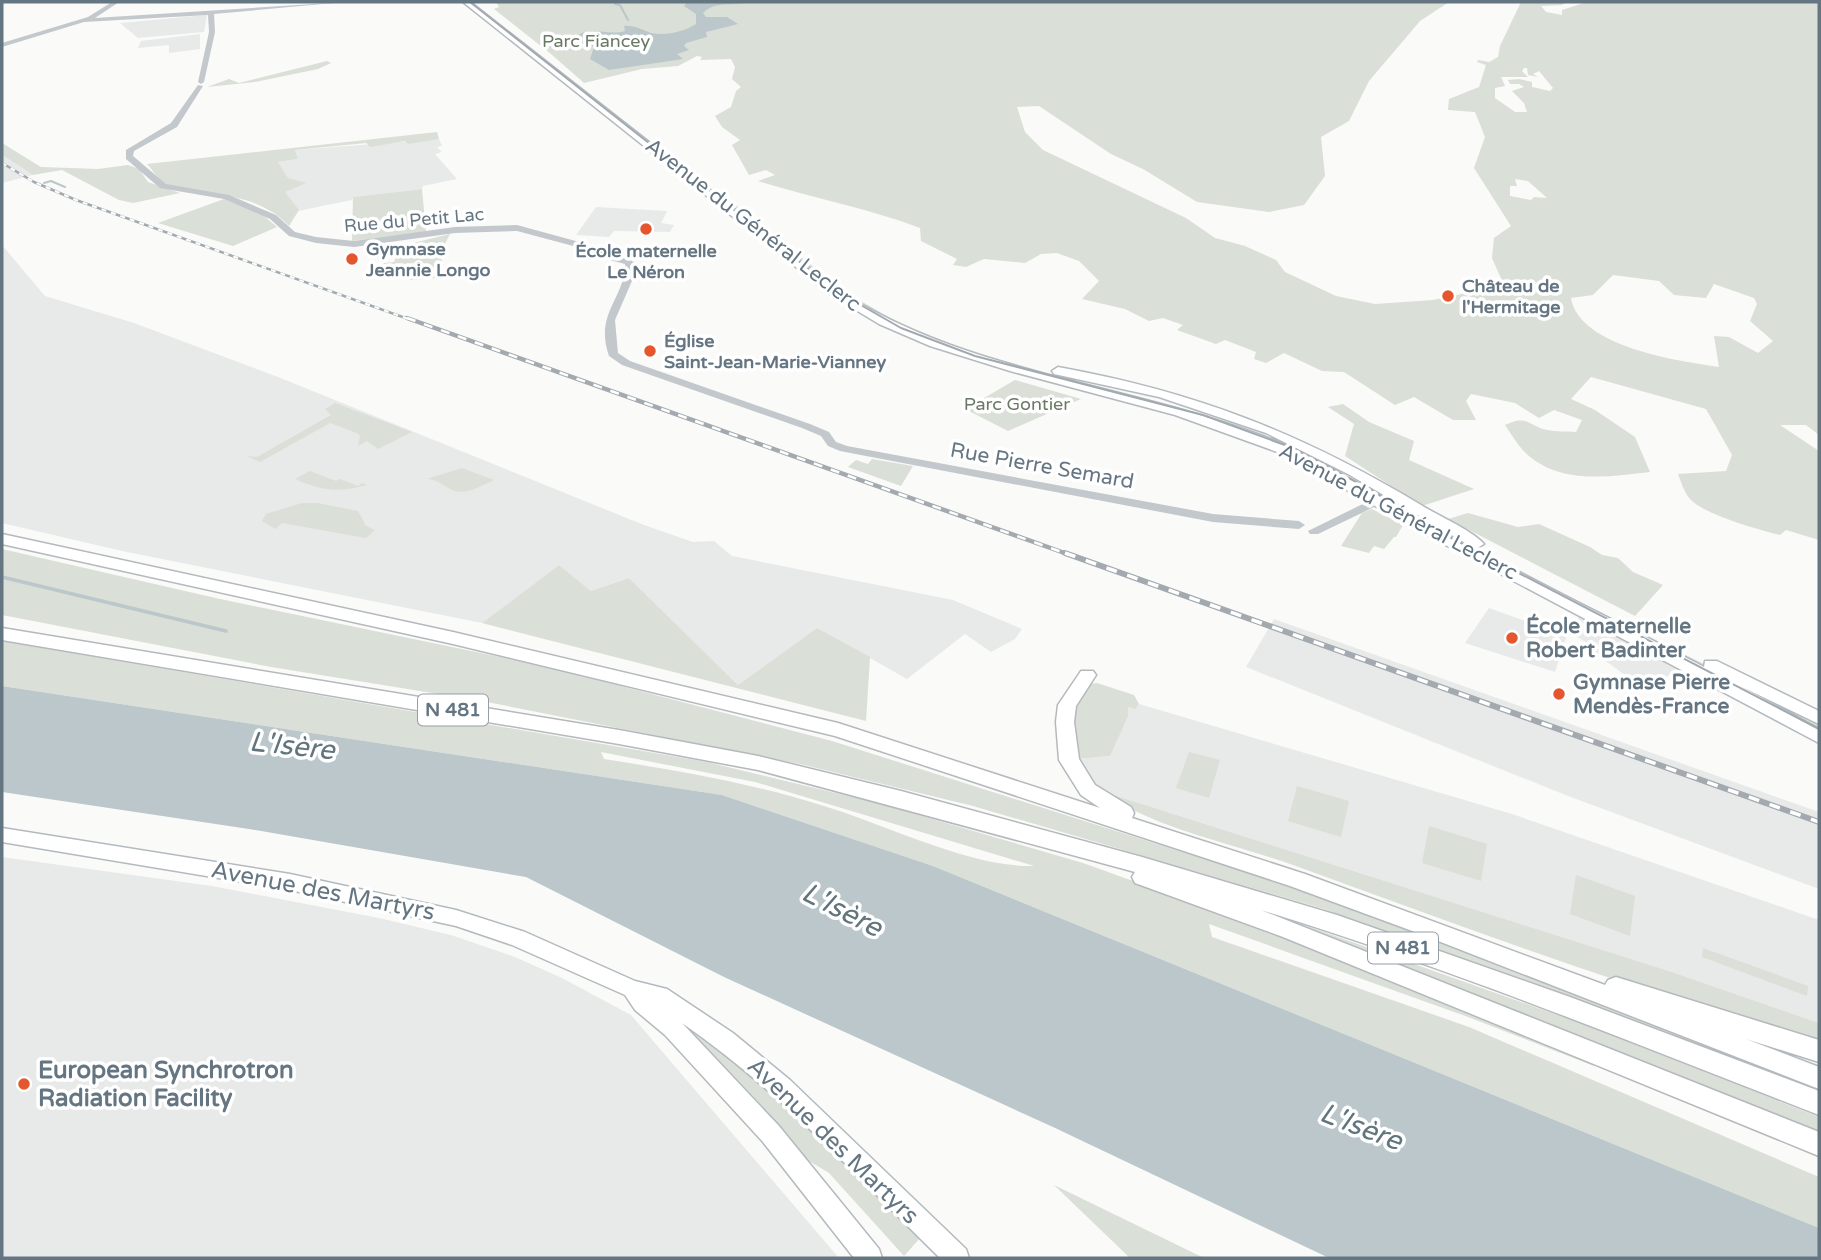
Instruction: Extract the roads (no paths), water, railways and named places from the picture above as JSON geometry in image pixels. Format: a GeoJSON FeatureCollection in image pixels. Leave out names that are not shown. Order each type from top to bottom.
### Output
{"type":"FeatureCollection","features":[{"type":"Feature","properties":{"kind":"highway","name":"N 481"},"geometry":{"type":"LineString","coordinates":[[2,539],[439,635],[838,730],[1297,880],[1423,925],[1819,1078]]}},
{"type":"Feature","properties":{"kind":"highway","name":"N 481"},"geometry":{"type":"LineString","coordinates":[[2,634],[619,737],[746,761],[901,799],[1142,865],[1337,924],[1562,1004],[1819,1103]]}},
{"type":"Feature","properties":{"kind":"highway"},"geometry":{"type":"LineString","coordinates":[[1087,675],[1070,698],[1066,712],[1067,748],[1074,771],[1088,790],[1102,801],[1181,840]]}},
{"type":"Feature","properties":{"kind":"highway"},"geometry":{"type":"LineString","coordinates":[[977,821],[1291,930],[1819,1144]]}},
{"type":"Feature","properties":{"kind":"highway"},"geometry":{"type":"LineString","coordinates":[[1297,880],[1424,919],[1587,978],[1819,1051]]}},
{"type":"Feature","properties":{"kind":"main road"},"geometry":{"type":"LineString","coordinates":[[466,2],[579,88]]}},
{"type":"Feature","properties":{"kind":"main road"},"geometry":{"type":"LineString","coordinates":[[478,2],[579,88]]}},
{"type":"Feature","properties":{"kind":"main road","name":"Avenue du Général Leclerc"},"geometry":{"type":"LineString","coordinates":[[579,88],[735,201],[754,220],[846,290],[884,313],[984,353],[1082,375],[1213,410],[1313,450],[1385,497],[1697,659],[1819,718]]}},
{"type":"Feature","properties":{"kind":"main road","name":"Avenue du Général Leclerc"},"geometry":{"type":"LineString","coordinates":[[1385,497],[1417,525],[1693,668],[1819,737]]}},
{"type":"Feature","properties":{"kind":"main road","name":"Avenue des Martyrs"},"geometry":{"type":"LineString","coordinates":[[2,835],[290,882],[410,906],[518,938],[632,989],[660,996],[688,1013],[782,1087],[957,1258]]}},
{"type":"Feature","properties":{"kind":"main road","name":"Avenue des Martyrs"},"geometry":{"type":"LineString","coordinates":[[632,989],[642,1003],[673,1028],[771,1134],[870,1258]]}},
{"type":"Feature","properties":{"kind":"street"},"geometry":{"type":"LineString","coordinates":[[85,20],[116,2]]}},
{"type":"Feature","properties":{"kind":"street"},"geometry":{"type":"LineString","coordinates":[[2,45],[85,20],[342,2]]}},
{"type":"Feature","properties":{"kind":"street","name":"Rue du Petit Lac"},"geometry":{"type":"LineString","coordinates":[[211,12],[212,32],[200,84],[173,125],[130,150],[130,157],[149,172],[155,181],[191,193],[226,197],[273,217],[292,234],[344,244],[375,243],[455,230],[526,229],[630,263],[630,274],[610,320],[613,354],[626,363],[825,434]]}},
{"type":"Feature","properties":{"kind":"street","name":"Rue Pierre Semard"},"geometry":{"type":"LineString","coordinates":[[825,434],[832,443],[859,454],[1258,523],[1304,528],[1329,521],[1385,497]]}},
{"type":"Feature","properties":{"kind":"water"},"geometry":{"type":"Polygon","coordinates":[[[687,2],[747,2],[713,6],[703,13],[706,17],[727,17],[738,24],[706,32],[707,37],[686,43],[684,46],[689,50],[677,54],[683,59],[609,70],[590,59],[594,47],[574,39],[585,32],[625,31],[624,26],[657,34],[680,31],[696,24],[696,14],[684,6],[687,2]]]}},
{"type":"Feature","properties":{"kind":"water","name":"L'Isère"},"geometry":{"type":"Polygon","coordinates":[[[2,686],[722,795],[933,866],[1819,1228],[1819,1258],[1329,1258],[1053,1127],[724,977],[526,877],[249,829],[2,792],[2,686]]]}},
{"type":"Feature","properties":{"kind":"waterway"},"geometry":{"type":"LineString","coordinates":[[615,4],[620,5],[628,20]]}},
{"type":"Feature","properties":{"kind":"waterway"},"geometry":{"type":"LineString","coordinates":[[44,183],[51,181],[65,187]]}},
{"type":"Feature","properties":{"kind":"waterway"},"geometry":{"type":"LineString","coordinates":[[2,577],[226,631]]}},
{"type":"Feature","properties":{"kind":"tram line"},"geometry":{"type":"LineString","coordinates":[[470,2],[838,292],[901,328],[975,356],[1203,415],[1293,448],[1373,491],[1436,530],[1819,729]]}},
{"type":"Feature","properties":{"kind":"railway"},"geometry":{"type":"LineString","coordinates":[[2,163],[34,182],[76,200],[411,320]]}},
{"type":"Feature","properties":{"kind":"railway"},"geometry":{"type":"LineString","coordinates":[[407,318],[1070,555]]}},
{"type":"Feature","properties":{"kind":"railway"},"geometry":{"type":"LineString","coordinates":[[1065,553],[1819,822]]}},
{"type":"Feature","properties":{"kind":"place","name":"École maternelle Le Néron"},"geometry":{"type":"Point","coordinates":[646,229]}},
{"type":"Feature","properties":{"kind":"place","name":"Gymnase Jeannie Longo"},"geometry":{"type":"Point","coordinates":[352,259]}},
{"type":"Feature","properties":{"kind":"place","name":"Château de l'Hermitage"},"geometry":{"type":"Point","coordinates":[1448,296]}},
{"type":"Feature","properties":{"kind":"place","name":"Église Saint-Jean-Marie-Vianney"},"geometry":{"type":"Point","coordinates":[650,351]}},
{"type":"Feature","properties":{"kind":"place","name":"École maternelle Robert Badinter"},"geometry":{"type":"Point","coordinates":[1512,638]}},
{"type":"Feature","properties":{"kind":"place","name":"Gymnase Pierre Mendès-France"},"geometry":{"type":"Point","coordinates":[1559,694]}},
{"type":"Feature","properties":{"kind":"place","name":"European Synchrotron Radiation Facility"},"geometry":{"type":"Point","coordinates":[24,1084]}},
{"type":"Feature","properties":{"kind":"park label","name":"Parc Fiancey"},"geometry":{"type":"Point","coordinates":[596,41]}},
{"type":"Feature","properties":{"kind":"park label","name":"Parc Gontier"},"geometry":{"type":"Point","coordinates":[1017,404]}}]}
